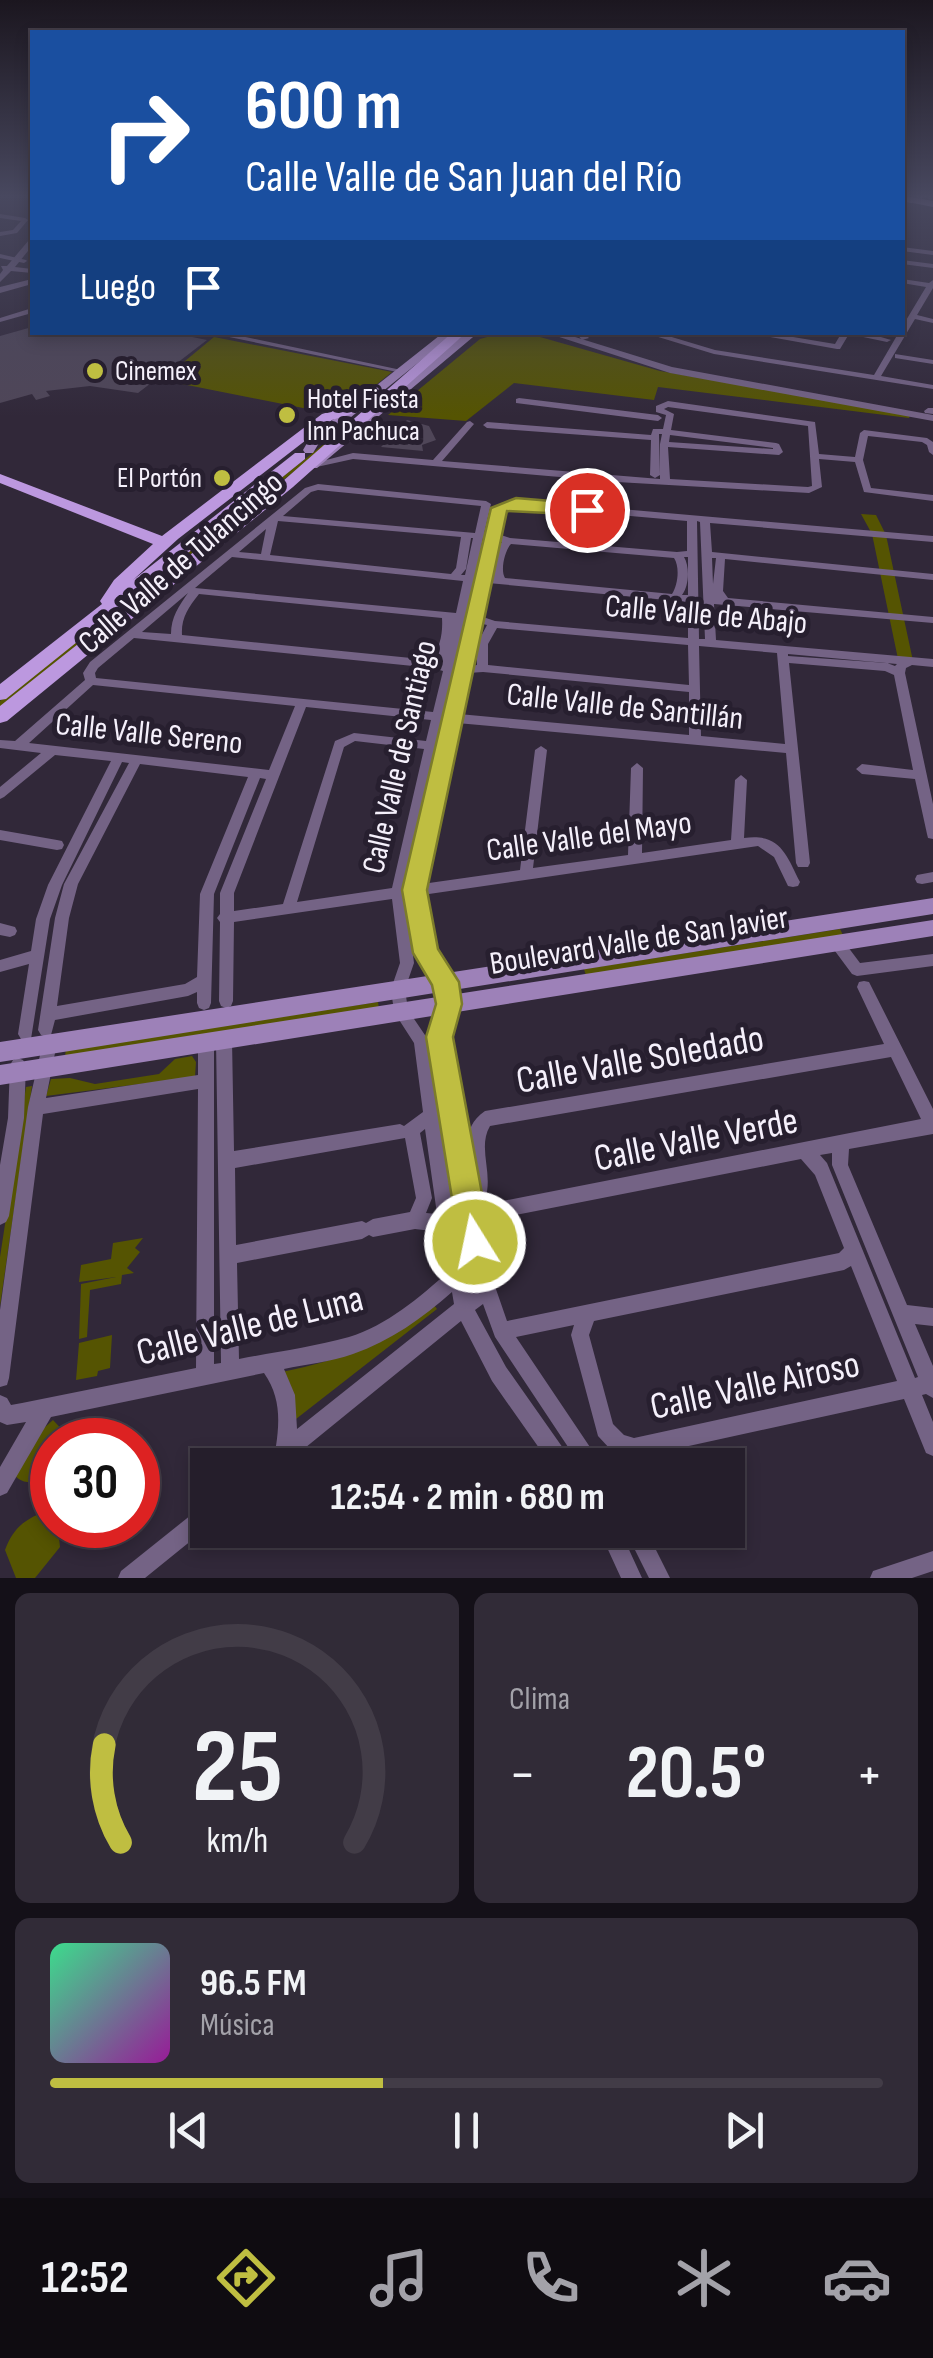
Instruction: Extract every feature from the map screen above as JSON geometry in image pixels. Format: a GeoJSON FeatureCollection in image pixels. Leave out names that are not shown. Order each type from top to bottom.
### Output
{"type":"FeatureCollection","features":[{"type":"Feature","properties":{"kind":"main road"},"geometry":{"type":"LineString","coordinates":[[0,716],[307,463],[402,371],[462,335]]}},
{"type":"Feature","properties":{"kind":"main road"},"geometry":{"type":"LineString","coordinates":[[307,463],[364,408],[463,335]]}},
{"type":"Feature","properties":{"kind":"main road"},"geometry":{"type":"LineString","coordinates":[[0,694],[251,494],[352,435],[463,335]]}},
{"type":"Feature","properties":{"kind":"main road"},"geometry":{"type":"LineString","coordinates":[[104,612],[112,588],[158,548],[327,418],[364,408]]}},
{"type":"Feature","properties":{"kind":"main road"},"geometry":{"type":"LineString","coordinates":[[0,478],[158,548]]}},
{"type":"Feature","properties":{"kind":"main road"},"geometry":{"type":"LineString","coordinates":[[0,492],[158,548],[177,540],[229,500],[251,494]]}},
{"type":"Feature","properties":{"kind":"main road","name":"Boulevard Valle de San Javier"},"geometry":{"type":"LineString","coordinates":[[15,1044],[48,1029],[398,989],[933,906]]}},
{"type":"Feature","properties":{"kind":"main road","name":"Boulevard Valle de San Javier"},"geometry":{"type":"LineString","coordinates":[[9,1074],[933,928]]}},
{"type":"Feature","properties":{"kind":"main road"},"geometry":{"type":"LineString","coordinates":[[567,963],[573,985]]}},
{"type":"Feature","properties":{"kind":"street"},"geometry":{"type":"LineString","coordinates":[[881,378],[898,356],[912,320],[932,293],[905,282]]}},
{"type":"Feature","properties":{"kind":"street"},"geometry":{"type":"LineString","coordinates":[[0,320],[30,312]]}},
{"type":"Feature","properties":{"kind":"street"},"geometry":{"type":"LineString","coordinates":[[912,320],[933,321]]}},
{"type":"Feature","properties":{"kind":"street"},"geometry":{"type":"LineString","coordinates":[[223,335],[402,371]]}},
{"type":"Feature","properties":{"kind":"street"},"geometry":{"type":"LineString","coordinates":[[554,335],[685,373],[932,413]]}},
{"type":"Feature","properties":{"kind":"street"},"geometry":{"type":"LineString","coordinates":[[581,335],[675,365],[932,413]]}},
{"type":"Feature","properties":{"kind":"street"},"geometry":{"type":"LineString","coordinates":[[658,335],[729,353],[933,386]]}},
{"type":"Feature","properties":{"kind":"street"},"geometry":{"type":"LineString","coordinates":[[671,335],[729,353]]}},
{"type":"Feature","properties":{"kind":"street"},"geometry":{"type":"LineString","coordinates":[[729,353],[742,335]]}},
{"type":"Feature","properties":{"kind":"street"},"geometry":{"type":"LineString","coordinates":[[803,337],[837,347],[847,335]]}},
{"type":"Feature","properties":{"kind":"street"},"geometry":{"type":"LineString","coordinates":[[863,335],[887,340]]}},
{"type":"Feature","properties":{"kind":"street"},"geometry":{"type":"LineString","coordinates":[[881,378],[904,335]]}},
{"type":"Feature","properties":{"kind":"street"},"geometry":{"type":"LineString","coordinates":[[898,356],[933,362]]}},
{"type":"Feature","properties":{"kind":"street"},"geometry":{"type":"LineString","coordinates":[[520,401],[659,414]]}},
{"type":"Feature","properties":{"kind":"street"},"geometry":{"type":"LineString","coordinates":[[307,463],[356,453],[809,490],[817,487],[812,456],[814,426],[807,422],[660,406],[658,434],[665,478]]}},
{"type":"Feature","properties":{"kind":"street"},"geometry":{"type":"LineString","coordinates":[[430,460],[470,424]]}},
{"type":"Feature","properties":{"kind":"street"},"geometry":{"type":"LineString","coordinates":[[487,425],[658,434],[776,446],[778,452],[661,452]]}},
{"type":"Feature","properties":{"kind":"street"},"geometry":{"type":"LineString","coordinates":[[933,452],[931,444],[924,440],[864,433],[859,460],[867,490],[933,498]]}},
{"type":"Feature","properties":{"kind":"street"},"geometry":{"type":"LineString","coordinates":[[352,435],[356,453]]}},
{"type":"Feature","properties":{"kind":"street"},"geometry":{"type":"LineString","coordinates":[[812,456],[859,460]]}},
{"type":"Feature","properties":{"kind":"street","name":"Calle Valle de Tulancingo"},"geometry":{"type":"LineString","coordinates":[[18,746],[92,681],[89,673],[94,665],[191,591],[308,490],[318,487],[486,504]]}},
{"type":"Feature","properties":{"kind":"street","name":"Calle Valle de Santiago"},"geometry":{"type":"LineString","coordinates":[[486,504],[487,536]]}},
{"type":"Feature","properties":{"kind":"street","name":"Calle Valle de Santiago"},"geometry":{"type":"LineString","coordinates":[[551,1448],[499,1374],[464,1308],[455,1277],[432,1116],[430,1039],[449,1004],[445,982],[430,964],[414,890],[477,579],[487,536],[500,508],[507,504],[692,519]]}},
{"type":"Feature","properties":{"kind":"street"},"geometry":{"type":"LineString","coordinates":[[265,557],[275,519],[677,556],[693,553]]}},
{"type":"Feature","properties":{"kind":"street"},"geometry":{"type":"LineString","coordinates":[[695,741],[692,519],[933,539]]}},
{"type":"Feature","properties":{"kind":"street"},"geometry":{"type":"LineString","coordinates":[[705,520],[711,644]]}},
{"type":"Feature","properties":{"kind":"street"},"geometry":{"type":"LineString","coordinates":[[455,575],[461,569],[466,536]]}},
{"type":"Feature","properties":{"kind":"street"},"geometry":{"type":"LineString","coordinates":[[500,579],[496,573],[503,546],[509,540]]}},
{"type":"Feature","properties":{"kind":"street"},"geometry":{"type":"LineString","coordinates":[[230,554],[677,594],[693,599]]}},
{"type":"Feature","properties":{"kind":"street"},"geometry":{"type":"LineString","coordinates":[[706,554],[720,559],[933,577]]}},
{"type":"Feature","properties":{"kind":"street"},"geometry":{"type":"LineString","coordinates":[[677,556],[682,562],[682,588],[677,594]]}},
{"type":"Feature","properties":{"kind":"street"},"geometry":{"type":"LineString","coordinates":[[720,559],[718,592],[723,599]]}},
{"type":"Feature","properties":{"kind":"street"},"geometry":{"type":"LineString","coordinates":[[693,575],[706,576]]}},
{"type":"Feature","properties":{"kind":"street"},"geometry":{"type":"LineString","coordinates":[[177,638],[175,623],[191,591],[469,618]]}},
{"type":"Feature","properties":{"kind":"street"},"geometry":{"type":"LineString","coordinates":[[708,600],[933,620]]}},
{"type":"Feature","properties":{"kind":"street"},"geometry":{"type":"LineString","coordinates":[[434,664],[444,642],[447,618]]}},
{"type":"Feature","properties":{"kind":"street","name":"Calle Valle de Abajo"},"geometry":{"type":"LineString","coordinates":[[469,618],[494,624],[711,644],[900,673]]}},
{"type":"Feature","properties":{"kind":"street"},"geometry":{"type":"LineString","coordinates":[[483,668],[480,658],[485,632],[494,624]]}},
{"type":"Feature","properties":{"kind":"street"},"geometry":{"type":"LineString","coordinates":[[130,634],[434,664],[457,670],[483,668],[694,689]]}},
{"type":"Feature","properties":{"kind":"street"},"geometry":{"type":"LineString","coordinates":[[782,654],[802,863]]}},
{"type":"Feature","properties":{"kind":"street","name":"Calle Valle de Abajo"},"geometry":{"type":"LineString","coordinates":[[782,654],[933,663]]}},
{"type":"Feature","properties":{"kind":"street"},"geometry":{"type":"LineString","coordinates":[[912,661],[901,666],[900,673],[933,834]]}},
{"type":"Feature","properties":{"kind":"street","name":"Calle Valle de Santillán"},"geometry":{"type":"LineString","coordinates":[[92,681],[792,749]]}},
{"type":"Feature","properties":{"kind":"street"},"geometry":{"type":"LineString","coordinates":[[226,1001],[227,893],[302,703]]}},
{"type":"Feature","properties":{"kind":"street","name":"Calle Valle de Santiago"},"geometry":{"type":"LineString","coordinates":[[446,717],[432,746],[398,892],[407,968],[398,989],[401,1012],[430,1039],[486,1290],[500,1331],[580,1448]]}},
{"type":"Feature","properties":{"kind":"street"},"geometry":{"type":"LineString","coordinates":[[288,909],[339,744],[354,737],[432,746]]}},
{"type":"Feature","properties":{"kind":"street"},"geometry":{"type":"LineString","coordinates":[[0,744],[18,746]]}},
{"type":"Feature","properties":{"kind":"street","name":"Calle Valle Sereno"},"geometry":{"type":"LineString","coordinates":[[18,746],[275,774]]}},
{"type":"Feature","properties":{"kind":"street"},"geometry":{"type":"LineString","coordinates":[[526,874],[542,750]]}},
{"type":"Feature","properties":{"kind":"street"},"geometry":{"type":"LineString","coordinates":[[0,794],[51,751]]}},
{"type":"Feature","properties":{"kind":"street"},"geometry":{"type":"LineString","coordinates":[[0,1216],[16,1118],[9,1074],[43,919],[54,885],[118,759]]}},
{"type":"Feature","properties":{"kind":"street"},"geometry":{"type":"LineString","coordinates":[[0,1378],[62,918],[72,884],[136,761]]}},
{"type":"Feature","properties":{"kind":"street"},"geometry":{"type":"LineString","coordinates":[[635,859],[637,768]]}},
{"type":"Feature","properties":{"kind":"street"},"geometry":{"type":"LineString","coordinates":[[862,769],[920,776]]}},
{"type":"Feature","properties":{"kind":"street"},"geometry":{"type":"LineString","coordinates":[[204,1004],[207,894],[255,774]]}},
{"type":"Feature","properties":{"kind":"street"},"geometry":{"type":"LineString","coordinates":[[737,844],[741,780]]}},
{"type":"Feature","properties":{"kind":"street"},"geometry":{"type":"LineString","coordinates":[[0,835],[57,844]]}},
{"type":"Feature","properties":{"kind":"street","name":"Calle Valle del Mayo"},"geometry":{"type":"LineString","coordinates":[[224,918],[760,841],[779,853],[793,882]]}},
{"type":"Feature","properties":{"kind":"street"},"geometry":{"type":"LineString","coordinates":[[837,943],[857,970],[933,960]]}},
{"type":"Feature","properties":{"kind":"street"},"geometry":{"type":"LineString","coordinates":[[0,966],[37,956]]}},
{"type":"Feature","properties":{"kind":"street"},"geometry":{"type":"LineString","coordinates":[[407,968],[430,964]]}},
{"type":"Feature","properties":{"kind":"street","name":"Boulevard Valle de San Javier"},"geometry":{"type":"LineString","coordinates":[[48,1029],[188,990],[204,982]]}},
{"type":"Feature","properties":{"kind":"street"},"geometry":{"type":"LineString","coordinates":[[864,987],[933,1126]]}},
{"type":"Feature","properties":{"kind":"street"},"geometry":{"type":"LineString","coordinates":[[205,1377],[204,1081],[215,1041]]}},
{"type":"Feature","properties":{"kind":"street"},"geometry":{"type":"LineString","coordinates":[[215,1041],[225,1161],[230,1372]]}},
{"type":"Feature","properties":{"kind":"street","name":"Calle Valle Soledado"},"geometry":{"type":"LineString","coordinates":[[469,1207],[482,1185],[475,1136],[485,1119],[894,1050]]}},
{"type":"Feature","properties":{"kind":"street"},"geometry":{"type":"LineString","coordinates":[[36,1107],[204,1081]]}},
{"type":"Feature","properties":{"kind":"street"},"geometry":{"type":"LineString","coordinates":[[225,1161],[406,1131],[432,1116]]}},
{"type":"Feature","properties":{"kind":"street","name":"Calle Valle Verde"},"geometry":{"type":"LineString","coordinates":[[469,1207],[841,1146],[933,1126]]}},
{"type":"Feature","properties":{"kind":"street"},"geometry":{"type":"LineString","coordinates":[[406,1131],[424,1198],[416,1220]]}},
{"type":"Feature","properties":{"kind":"street"},"geometry":{"type":"LineString","coordinates":[[841,1146],[840,1165],[855,1238],[908,1388],[933,1446]]}},
{"type":"Feature","properties":{"kind":"street"},"geometry":{"type":"LineString","coordinates":[[806,1152],[821,1169],[855,1238],[903,1314],[932,1385]]}},
{"type":"Feature","properties":{"kind":"street"},"geometry":{"type":"LineString","coordinates":[[227,1256],[416,1220],[447,1224]]}},
{"type":"Feature","properties":{"kind":"street"},"geometry":{"type":"LineString","coordinates":[[500,1331],[844,1262],[855,1238]]}},
{"type":"Feature","properties":{"kind":"street","name":"Calle Valle de Luna"},"geometry":{"type":"LineString","coordinates":[[0,1405],[7,1415],[350,1346],[381,1334],[410,1316],[455,1277]]}},
{"type":"Feature","properties":{"kind":"street"},"geometry":{"type":"LineString","coordinates":[[289,1448],[486,1290]]}},
{"type":"Feature","properties":{"kind":"street","name":"Calle Valle Airoso"},"geometry":{"type":"LineString","coordinates":[[588,1312],[580,1334],[605,1428],[618,1443],[634,1448],[932,1385]]}},
{"type":"Feature","properties":{"kind":"street"},"geometry":{"type":"LineString","coordinates":[[903,1314],[932,1324]]}},
{"type":"Feature","properties":{"kind":"street"},"geometry":{"type":"LineString","coordinates":[[269,1364],[281,1379],[288,1398],[285,1448]]}},
{"type":"Feature","properties":{"kind":"street"},"geometry":{"type":"LineString","coordinates":[[0,1486],[45,1408]]}},
{"type":"Feature","properties":{"kind":"street"},"geometry":{"type":"LineString","coordinates":[[128,1578],[190,1528]]}},
{"type":"Feature","properties":{"kind":"street"},"geometry":{"type":"LineString","coordinates":[[618,1548],[632,1578]]}},
{"type":"Feature","properties":{"kind":"street"},"geometry":{"type":"LineString","coordinates":[[644,1548],[660,1578]]}},
{"type":"Feature","properties":{"kind":"street"},"geometry":{"type":"LineString","coordinates":[[880,1578],[933,1560]]}},
{"type":"Feature","properties":{"kind":"shaded area"},"geometry":{"type":"Polygon","coordinates":[[[533,335],[660,371],[910,415],[909,418],[658,387],[654,400],[514,383],[466,421],[388,415],[480,339],[533,335]]]}},
{"type":"Feature","properties":{"kind":"shaded area"},"geometry":{"type":"Polygon","coordinates":[[[214,337],[392,372],[356,401],[318,411],[162,380],[214,337]]]}},
{"type":"Feature","properties":{"kind":"shaded area"},"geometry":{"type":"Polygon","coordinates":[[[358,417],[312,457],[0,707],[0,701],[358,417]]]}},
{"type":"Feature","properties":{"kind":"shaded area"},"geometry":{"type":"Polygon","coordinates":[[[861,514],[876,515],[886,535],[913,661],[898,659],[872,534],[861,514]]]}},
{"type":"Feature","properties":{"kind":"shaded area"},"geometry":{"type":"Polygon","coordinates":[[[840,929],[843,935],[586,976],[584,969],[840,929]]]}},
{"type":"Feature","properties":{"kind":"shaded area"},"geometry":{"type":"Polygon","coordinates":[[[378,1002],[379,1009],[65,1056],[66,1049],[378,1002]]]}},
{"type":"Feature","properties":{"kind":"shaded area"},"geometry":{"type":"Polygon","coordinates":[[[192,1056],[196,1062],[195,1077],[46,1096],[51,1079],[70,1078],[95,1084],[159,1074],[175,1059],[192,1056]]]}},
{"type":"Feature","properties":{"kind":"shaded area"},"geometry":{"type":"Polygon","coordinates":[[[32,1086],[0,1306],[0,1257],[26,1087],[32,1086]]]}},
{"type":"Feature","properties":{"kind":"shaded area"},"geometry":{"type":"Polygon","coordinates":[[[143,1238],[135,1248],[140,1252],[127,1268],[134,1273],[122,1275],[121,1284],[90,1290],[87,1337],[79,1339],[81,1284],[116,1277],[79,1282],[81,1265],[111,1259],[113,1243],[143,1238]]]}},
{"type":"Feature","properties":{"kind":"shaded area"},"geometry":{"type":"Polygon","coordinates":[[[434,1305],[437,1309],[296,1419],[282,1372],[362,1348],[398,1330],[434,1305]]]}},
{"type":"Feature","properties":{"kind":"shaded area"},"geometry":{"type":"Polygon","coordinates":[[[112,1335],[110,1368],[98,1371],[97,1376],[76,1380],[79,1343],[112,1335]]]}},
{"type":"Feature","properties":{"kind":"shaded area"},"geometry":{"type":"Polygon","coordinates":[[[30,1451],[30,1481],[15,1476],[30,1451]]]}},
{"type":"Feature","properties":{"kind":"shaded area"},"geometry":{"type":"Polygon","coordinates":[[[30,1519],[30,1548],[59,1548],[35,1578],[16,1578],[5,1550],[30,1519]]]}},
{"type":"Feature","properties":{"kind":"building"},"geometry":{"type":"Polygon","coordinates":[[[30,328],[30,335],[183,335],[207,340],[138,393],[90,386],[46,391],[50,396],[36,400],[32,394],[0,403],[0,336],[30,328]]]}},
{"type":"Feature","properties":{"kind":"building"},"geometry":{"type":"Polygon","coordinates":[[[407,420],[429,426],[436,440],[422,445],[423,451],[381,447],[407,420]]]}},
{"type":"Feature","properties":{"kind":"place","name":"Cinemex"},"geometry":{"type":"Point","coordinates":[95,371]}},
{"type":"Feature","properties":{"kind":"place","name":"Hotel Fiesta Inn Pachuca"},"geometry":{"type":"Point","coordinates":[287,415]}},
{"type":"Feature","properties":{"kind":"place","name":"El Portón"},"geometry":{"type":"Point","coordinates":[222,478]}},
{"type":"Feature","properties":{"kind":"route"},"geometry":{"type":"LineString","coordinates":[[475,1242],[440,1037],[449,1004],[445,982],[426,953],[414,890],[500,508],[516,504],[587,510]]}}]}
